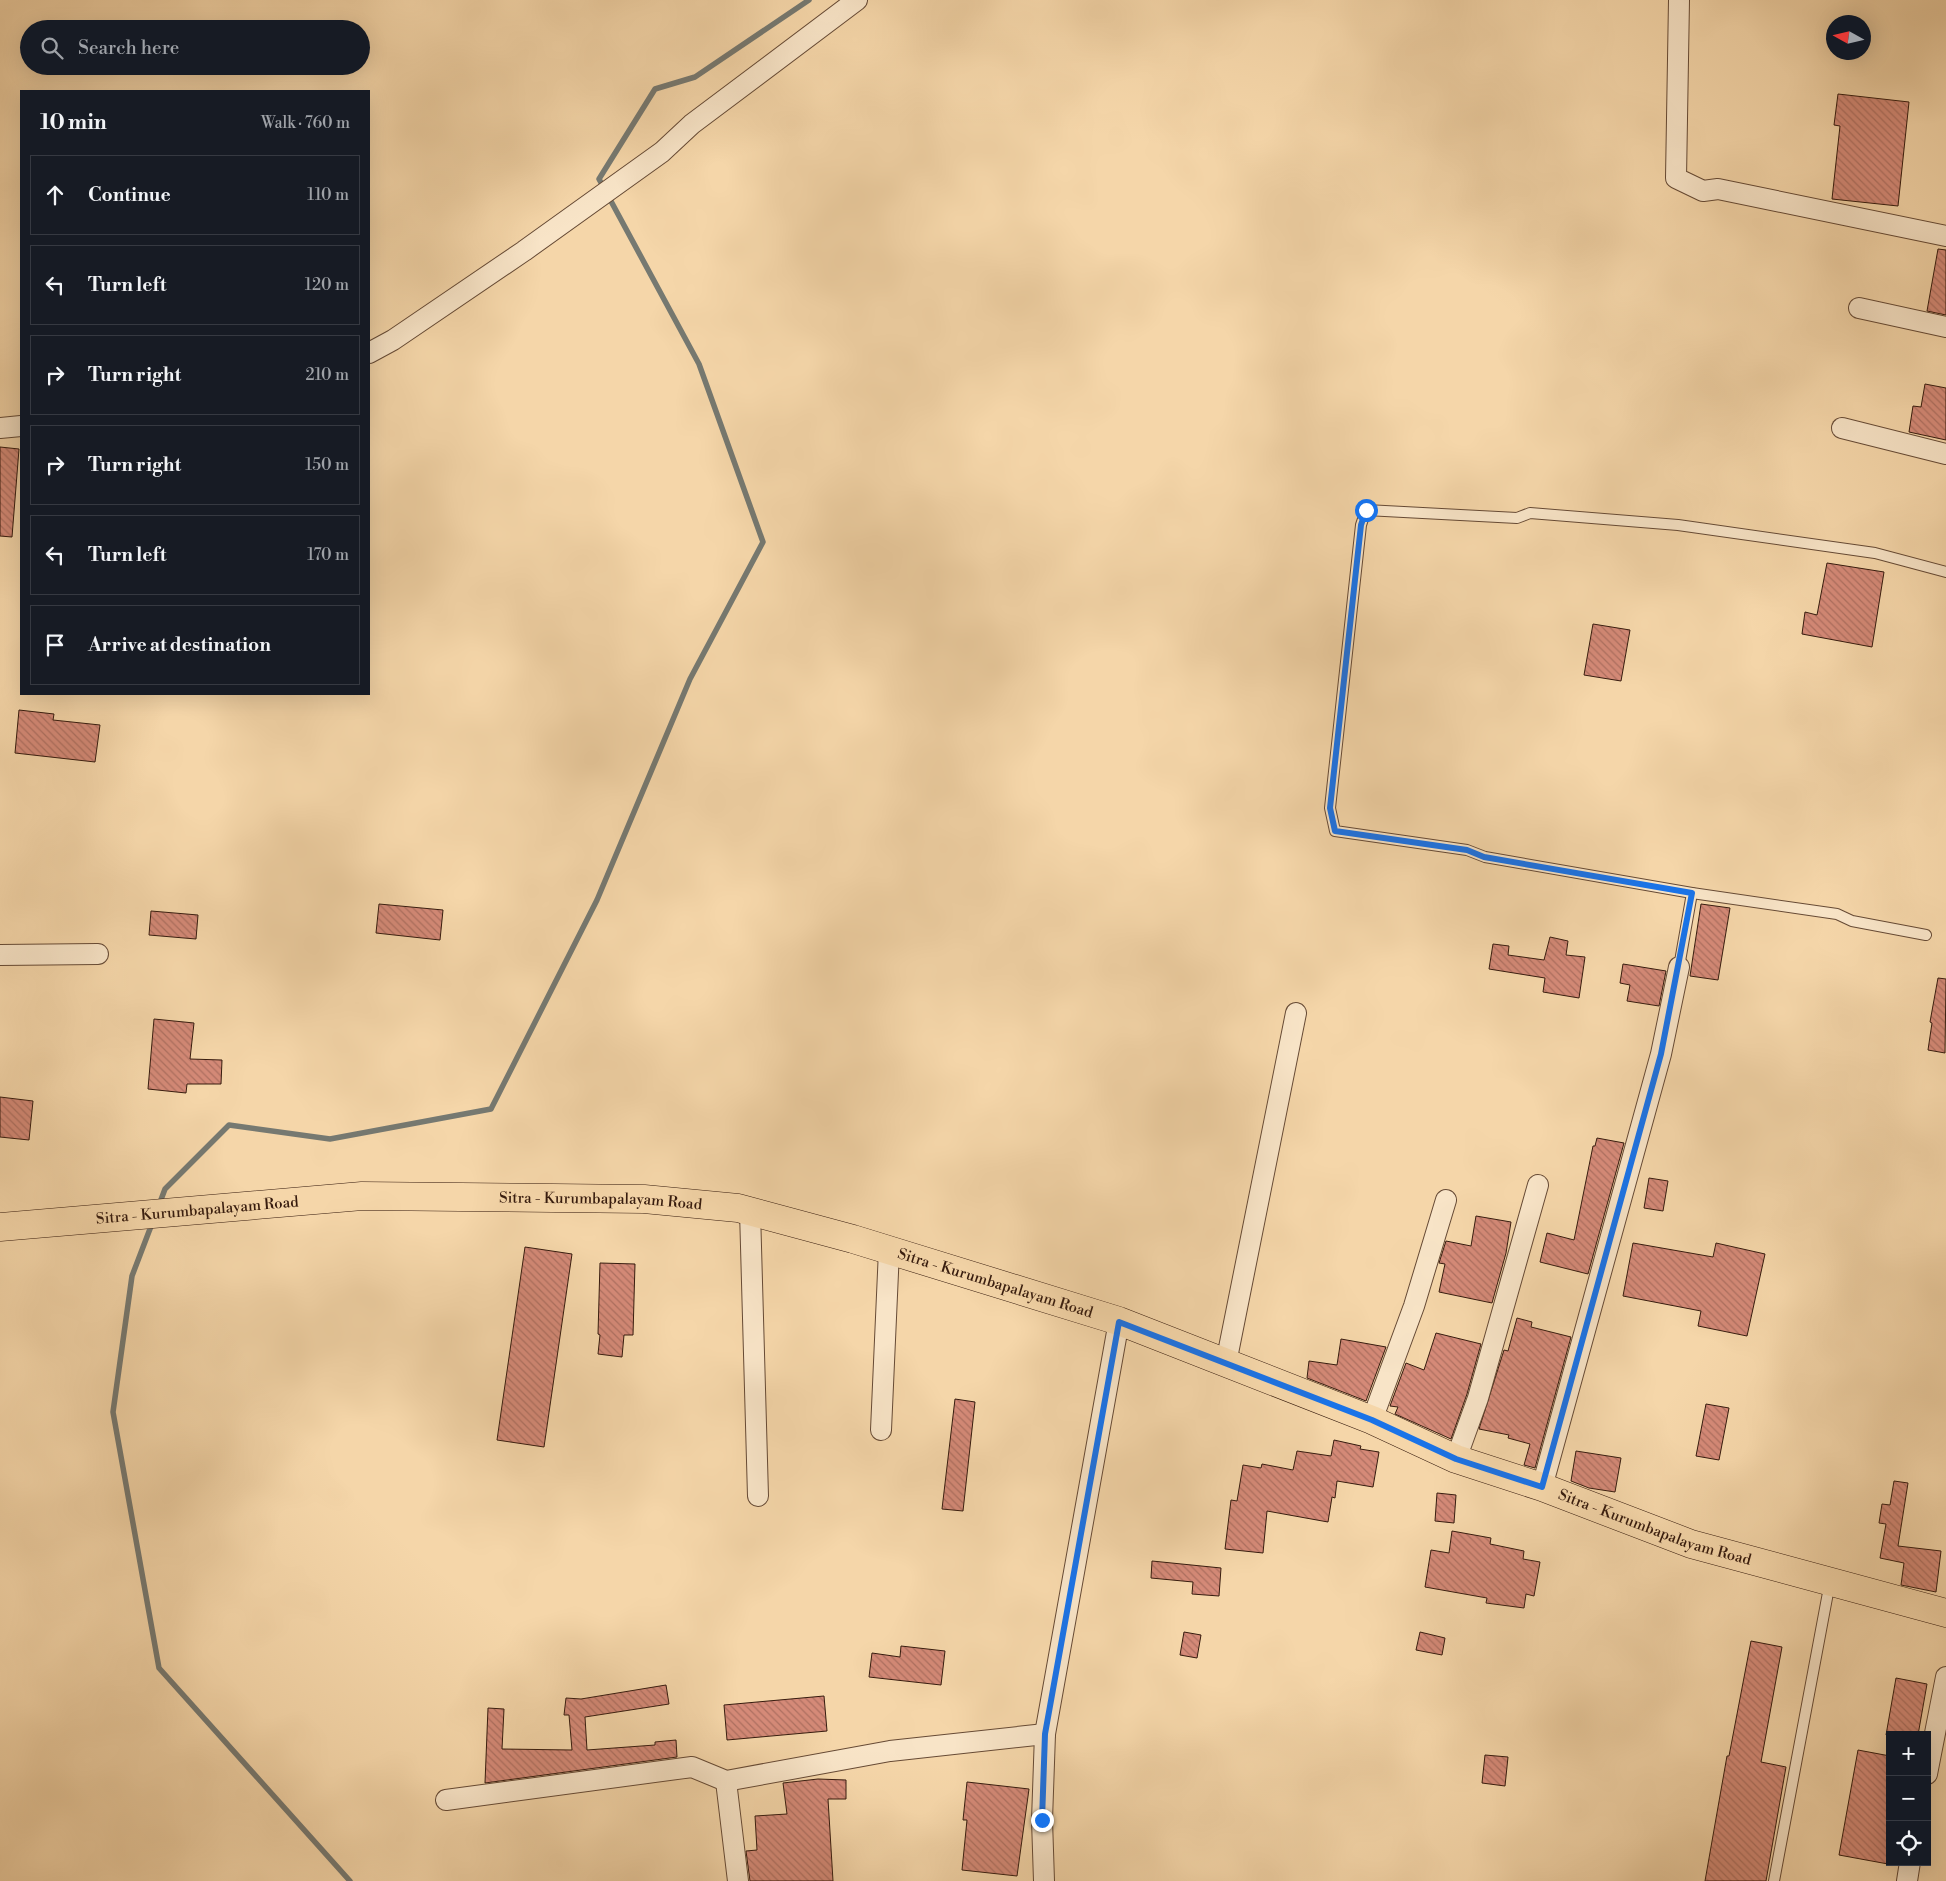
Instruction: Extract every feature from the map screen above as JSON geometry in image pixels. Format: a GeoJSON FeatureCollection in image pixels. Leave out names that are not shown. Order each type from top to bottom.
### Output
{"type":"FeatureCollection","features":[{"type":"Feature","properties":{"kind":"main road","name":"Sitra - Kurumbapalayam Road"},"geometry":{"type":"LineString","coordinates":[[0,1227],[362,1196],[644,1199],[738,1208],[889,1250],[1119,1322],[1372,1420],[1456,1459],[1542,1487],[1690,1544],[1946,1612]]}},
{"type":"Feature","properties":{"kind":"street"},"geometry":{"type":"LineString","coordinates":[[370,352],[393,340],[524,251],[570,216],[662,152],[692,124],[857,0]]}},
{"type":"Feature","properties":{"kind":"street"},"geometry":{"type":"LineString","coordinates":[[1678,0],[1676,178],[1704,191],[1718,190],[1946,236]]}},
{"type":"Feature","properties":{"kind":"street"},"geometry":{"type":"LineString","coordinates":[[1859,308],[1946,327]]}},
{"type":"Feature","properties":{"kind":"street"},"geometry":{"type":"LineString","coordinates":[[0,428],[20,426]]}},
{"type":"Feature","properties":{"kind":"street"},"geometry":{"type":"LineString","coordinates":[[1842,428],[1946,454]]}},
{"type":"Feature","properties":{"kind":"street"},"geometry":{"type":"LineString","coordinates":[[0,955],[98,954]]}},
{"type":"Feature","properties":{"kind":"street"},"geometry":{"type":"LineString","coordinates":[[1542,1487],[1661,1054],[1679,967]]}},
{"type":"Feature","properties":{"kind":"street"},"geometry":{"type":"LineString","coordinates":[[1226,1363],[1296,1013]]}},
{"type":"Feature","properties":{"kind":"street"},"geometry":{"type":"LineString","coordinates":[[1456,1459],[1478,1398],[1538,1185]]}},
{"type":"Feature","properties":{"kind":"street"},"geometry":{"type":"LineString","coordinates":[[1372,1420],[1414,1306],[1446,1200]]}},
{"type":"Feature","properties":{"kind":"street"},"geometry":{"type":"LineString","coordinates":[[750,1211],[758,1496]]}},
{"type":"Feature","properties":{"kind":"street"},"geometry":{"type":"LineString","coordinates":[[881,1430],[889,1250]]}},
{"type":"Feature","properties":{"kind":"street"},"geometry":{"type":"LineString","coordinates":[[1044,1881],[1042,1820],[1045,1734],[1119,1322]]}},
{"type":"Feature","properties":{"kind":"street"},"geometry":{"type":"LineString","coordinates":[[1931,1754],[1946,1677]]}},
{"type":"Feature","properties":{"kind":"street"},"geometry":{"type":"LineString","coordinates":[[446,1800],[692,1767],[726,1780],[890,1751],[1045,1734]]}},
{"type":"Feature","properties":{"kind":"street"},"geometry":{"type":"LineString","coordinates":[[726,1780],[738,1881]]}},
{"type":"Feature","properties":{"kind":"street"},"geometry":{"type":"LineString","coordinates":[[1907,1881],[1909,1866]]}},
{"type":"Feature","properties":{"kind":"lane"},"geometry":{"type":"LineString","coordinates":[[1926,935],[1852,921],[1837,914],[1692,893],[1484,857],[1467,850],[1335,831],[1330,808],[1361,525],[1366,510],[1517,518],[1530,513],[1678,525],[1875,553],[1946,572]]}},
{"type":"Feature","properties":{"kind":"lane"},"geometry":{"type":"LineString","coordinates":[[1679,967],[1692,893]]}},
{"type":"Feature","properties":{"kind":"lane"},"geometry":{"type":"LineString","coordinates":[[1774,1881],[1830,1581]]}},
{"type":"Feature","properties":{"kind":"building"},"geometry":{"type":"Polygon","coordinates":[[[1838,94],[1909,102],[1898,206],[1832,199],[1840,126],[1834,125],[1838,94]]]}},
{"type":"Feature","properties":{"kind":"building"},"geometry":{"type":"Polygon","coordinates":[[[1938,249],[1946,250],[1946,315],[1927,311],[1938,249]]]}},
{"type":"Feature","properties":{"kind":"building"},"geometry":{"type":"Polygon","coordinates":[[[1925,384],[1946,388],[1946,440],[1909,432],[1913,406],[1921,407],[1925,384]]]}},
{"type":"Feature","properties":{"kind":"building"},"geometry":{"type":"Polygon","coordinates":[[[0,447],[19,449],[12,537],[0,536],[0,447]]]}},
{"type":"Feature","properties":{"kind":"building"},"geometry":{"type":"Polygon","coordinates":[[[1827,563],[1884,572],[1872,647],[1802,634],[1805,612],[1817,615],[1827,563]]]}},
{"type":"Feature","properties":{"kind":"building"},"geometry":{"type":"Polygon","coordinates":[[[1593,624],[1630,630],[1621,681],[1584,675],[1593,624]]]}},
{"type":"Feature","properties":{"kind":"building"},"geometry":{"type":"Polygon","coordinates":[[[19,710],[54,714],[53,720],[100,725],[95,762],[15,753],[19,710]]]}},
{"type":"Feature","properties":{"kind":"building"},"geometry":{"type":"Polygon","coordinates":[[[379,904],[443,910],[440,940],[376,933],[379,904]]]}},
{"type":"Feature","properties":{"kind":"building"},"geometry":{"type":"Polygon","coordinates":[[[1701,904],[1730,908],[1718,980],[1690,976],[1701,904]]]}},
{"type":"Feature","properties":{"kind":"building"},"geometry":{"type":"Polygon","coordinates":[[[151,911],[198,915],[196,939],[149,935],[151,911]]]}},
{"type":"Feature","properties":{"kind":"building"},"geometry":{"type":"Polygon","coordinates":[[[1550,937],[1568,941],[1566,955],[1585,957],[1579,998],[1543,992],[1545,978],[1489,969],[1493,944],[1509,946],[1508,955],[1544,960],[1550,937]]]}},
{"type":"Feature","properties":{"kind":"building"},"geometry":{"type":"Polygon","coordinates":[[[1623,964],[1666,971],[1659,1006],[1627,1001],[1630,985],[1620,983],[1623,964]]]}},
{"type":"Feature","properties":{"kind":"building"},"geometry":{"type":"Polygon","coordinates":[[[1938,978],[1946,979],[1945,1053],[1928,1050],[1932,1023],[1930,1022],[1938,978]]]}},
{"type":"Feature","properties":{"kind":"building"},"geometry":{"type":"Polygon","coordinates":[[[154,1019],[194,1023],[190,1059],[222,1060],[221,1084],[187,1084],[186,1093],[148,1089],[154,1019]]]}},
{"type":"Feature","properties":{"kind":"building"},"geometry":{"type":"Polygon","coordinates":[[[0,1097],[33,1101],[29,1140],[0,1137],[0,1097]]]}},
{"type":"Feature","properties":{"kind":"building"},"geometry":{"type":"Polygon","coordinates":[[[1597,1138],[1624,1143],[1588,1274],[1540,1262],[1547,1233],[1574,1240],[1593,1146],[1595,1146],[1597,1138]]]}},
{"type":"Feature","properties":{"kind":"building"},"geometry":{"type":"Polygon","coordinates":[[[1649,1178],[1668,1181],[1663,1211],[1644,1208],[1649,1178]]]}},
{"type":"Feature","properties":{"kind":"building"},"geometry":{"type":"Polygon","coordinates":[[[1476,1216],[1511,1222],[1506,1253],[1492,1303],[1439,1292],[1445,1264],[1439,1263],[1446,1241],[1471,1246],[1476,1216]]]}},
{"type":"Feature","properties":{"kind":"building"},"geometry":{"type":"Polygon","coordinates":[[[1633,1243],[1713,1257],[1716,1243],[1765,1254],[1747,1336],[1698,1326],[1701,1311],[1623,1296],[1633,1243]]]}},
{"type":"Feature","properties":{"kind":"building"},"geometry":{"type":"Polygon","coordinates":[[[525,1247],[572,1254],[544,1447],[497,1440],[525,1247]]]}},
{"type":"Feature","properties":{"kind":"building"},"geometry":{"type":"Polygon","coordinates":[[[600,1263],[635,1264],[633,1335],[624,1335],[622,1357],[598,1354],[600,1335],[598,1334],[600,1263]]]}},
{"type":"Feature","properties":{"kind":"building"},"geometry":{"type":"Polygon","coordinates":[[[1517,1318],[1532,1322],[1531,1327],[1571,1337],[1535,1468],[1524,1465],[1530,1444],[1508,1438],[1509,1435],[1479,1429],[1504,1350],[1508,1351],[1517,1318]]]}},
{"type":"Feature","properties":{"kind":"building"},"geometry":{"type":"Polygon","coordinates":[[[1436,1333],[1481,1344],[1467,1394],[1451,1439],[1395,1414],[1398,1407],[1390,1406],[1406,1363],[1424,1370],[1436,1333]]]}},
{"type":"Feature","properties":{"kind":"building"},"geometry":{"type":"Polygon","coordinates":[[[1341,1339],[1386,1347],[1366,1401],[1307,1378],[1309,1361],[1337,1365],[1341,1339]]]}},
{"type":"Feature","properties":{"kind":"building"},"geometry":{"type":"Polygon","coordinates":[[[955,1399],[975,1402],[963,1511],[942,1509],[955,1399]]]}},
{"type":"Feature","properties":{"kind":"building"},"geometry":{"type":"Polygon","coordinates":[[[1706,1404],[1729,1408],[1719,1460],[1696,1456],[1706,1404]]]}},
{"type":"Feature","properties":{"kind":"building"},"geometry":{"type":"Polygon","coordinates":[[[1334,1440],[1361,1446],[1360,1449],[1379,1452],[1373,1487],[1337,1481],[1335,1498],[1332,1497],[1328,1522],[1267,1511],[1263,1553],[1225,1549],[1231,1500],[1237,1501],[1243,1465],[1261,1468],[1262,1464],[1293,1470],[1297,1451],[1331,1456],[1334,1440]]]}},
{"type":"Feature","properties":{"kind":"building"},"geometry":{"type":"Polygon","coordinates":[[[1576,1451],[1621,1458],[1615,1492],[1589,1488],[1571,1481],[1576,1451]]]}},
{"type":"Feature","properties":{"kind":"building"},"geometry":{"type":"Polygon","coordinates":[[[1894,1481],[1908,1483],[1898,1546],[1941,1551],[1936,1592],[1901,1585],[1904,1563],[1880,1558],[1886,1524],[1879,1523],[1882,1504],[1890,1505],[1894,1481]]]}},
{"type":"Feature","properties":{"kind":"building"},"geometry":{"type":"Polygon","coordinates":[[[1437,1493],[1456,1495],[1454,1523],[1435,1521],[1437,1493]]]}},
{"type":"Feature","properties":{"kind":"building"},"geometry":{"type":"Polygon","coordinates":[[[1452,1531],[1491,1538],[1490,1544],[1524,1551],[1523,1559],[1540,1562],[1534,1596],[1526,1594],[1524,1608],[1486,1603],[1487,1598],[1425,1587],[1431,1550],[1449,1553],[1452,1531]]]}},
{"type":"Feature","properties":{"kind":"building"},"geometry":{"type":"Polygon","coordinates":[[[1152,1561],[1221,1568],[1219,1596],[1192,1594],[1193,1582],[1151,1578],[1152,1561]]]}},
{"type":"Feature","properties":{"kind":"building"},"geometry":{"type":"Polygon","coordinates":[[[1184,1632],[1201,1635],[1197,1658],[1180,1655],[1184,1632]]]}},
{"type":"Feature","properties":{"kind":"building"},"geometry":{"type":"Polygon","coordinates":[[[1420,1632],[1445,1638],[1442,1655],[1416,1650],[1420,1632]]]}},
{"type":"Feature","properties":{"kind":"building"},"geometry":{"type":"Polygon","coordinates":[[[1751,1641],[1782,1647],[1761,1762],[1786,1767],[1766,1881],[1705,1881],[1727,1756],[1729,1756],[1751,1641]]]}},
{"type":"Feature","properties":{"kind":"building"},"geometry":{"type":"Polygon","coordinates":[[[901,1646],[945,1651],[941,1685],[869,1677],[872,1653],[900,1657],[901,1646]]]}},
{"type":"Feature","properties":{"kind":"building"},"geometry":{"type":"Polygon","coordinates":[[[1896,1678],[1927,1684],[1919,1731],[1887,1731],[1896,1678]]]}},
{"type":"Feature","properties":{"kind":"building"},"geometry":{"type":"Polygon","coordinates":[[[666,1685],[669,1704],[585,1717],[587,1750],[655,1745],[655,1742],[676,1740],[677,1757],[485,1783],[488,1708],[504,1709],[502,1749],[572,1750],[569,1715],[564,1715],[566,1698],[581,1699],[666,1685]]]}},
{"type":"Feature","properties":{"kind":"building"},"geometry":{"type":"Polygon","coordinates":[[[824,1696],[827,1731],[727,1740],[724,1705],[824,1696]]]}},
{"type":"Feature","properties":{"kind":"building"},"geometry":{"type":"Polygon","coordinates":[[[1858,1750],[1886,1755],[1886,1864],[1839,1855],[1858,1750]]]}},
{"type":"Feature","properties":{"kind":"building"},"geometry":{"type":"Polygon","coordinates":[[[1485,1755],[1508,1757],[1505,1786],[1482,1783],[1485,1755]]]}},
{"type":"Feature","properties":{"kind":"building"},"geometry":{"type":"Polygon","coordinates":[[[818,1779],[846,1780],[846,1799],[828,1799],[833,1881],[750,1881],[746,1851],[757,1850],[755,1816],[787,1814],[783,1783],[818,1779]]]}},
{"type":"Feature","properties":{"kind":"building"},"geometry":{"type":"Polygon","coordinates":[[[967,1782],[1029,1789],[1017,1876],[962,1870],[967,1820],[963,1820],[967,1782]]]}},
{"type":"Feature","properties":{"kind":"waterway"},"geometry":{"type":"LineString","coordinates":[[159,1205],[165,1189],[229,1125],[330,1139],[491,1109],[597,900],[690,679],[763,542],[699,364],[599,179],[655,89],[695,77],[809,0]]}},
{"type":"Feature","properties":{"kind":"waterway"},"geometry":{"type":"LineString","coordinates":[[153,1221],[132,1276],[113,1412],[159,1668],[350,1881]]}},
{"type":"Feature","properties":{"kind":"route"},"geometry":{"type":"LineString","coordinates":[[1042,1820],[1045,1734],[1119,1322],[1372,1420],[1456,1459],[1542,1487],[1661,1054],[1692,893],[1484,857],[1467,850],[1335,831],[1330,808],[1361,525],[1366,510]]}}]}
